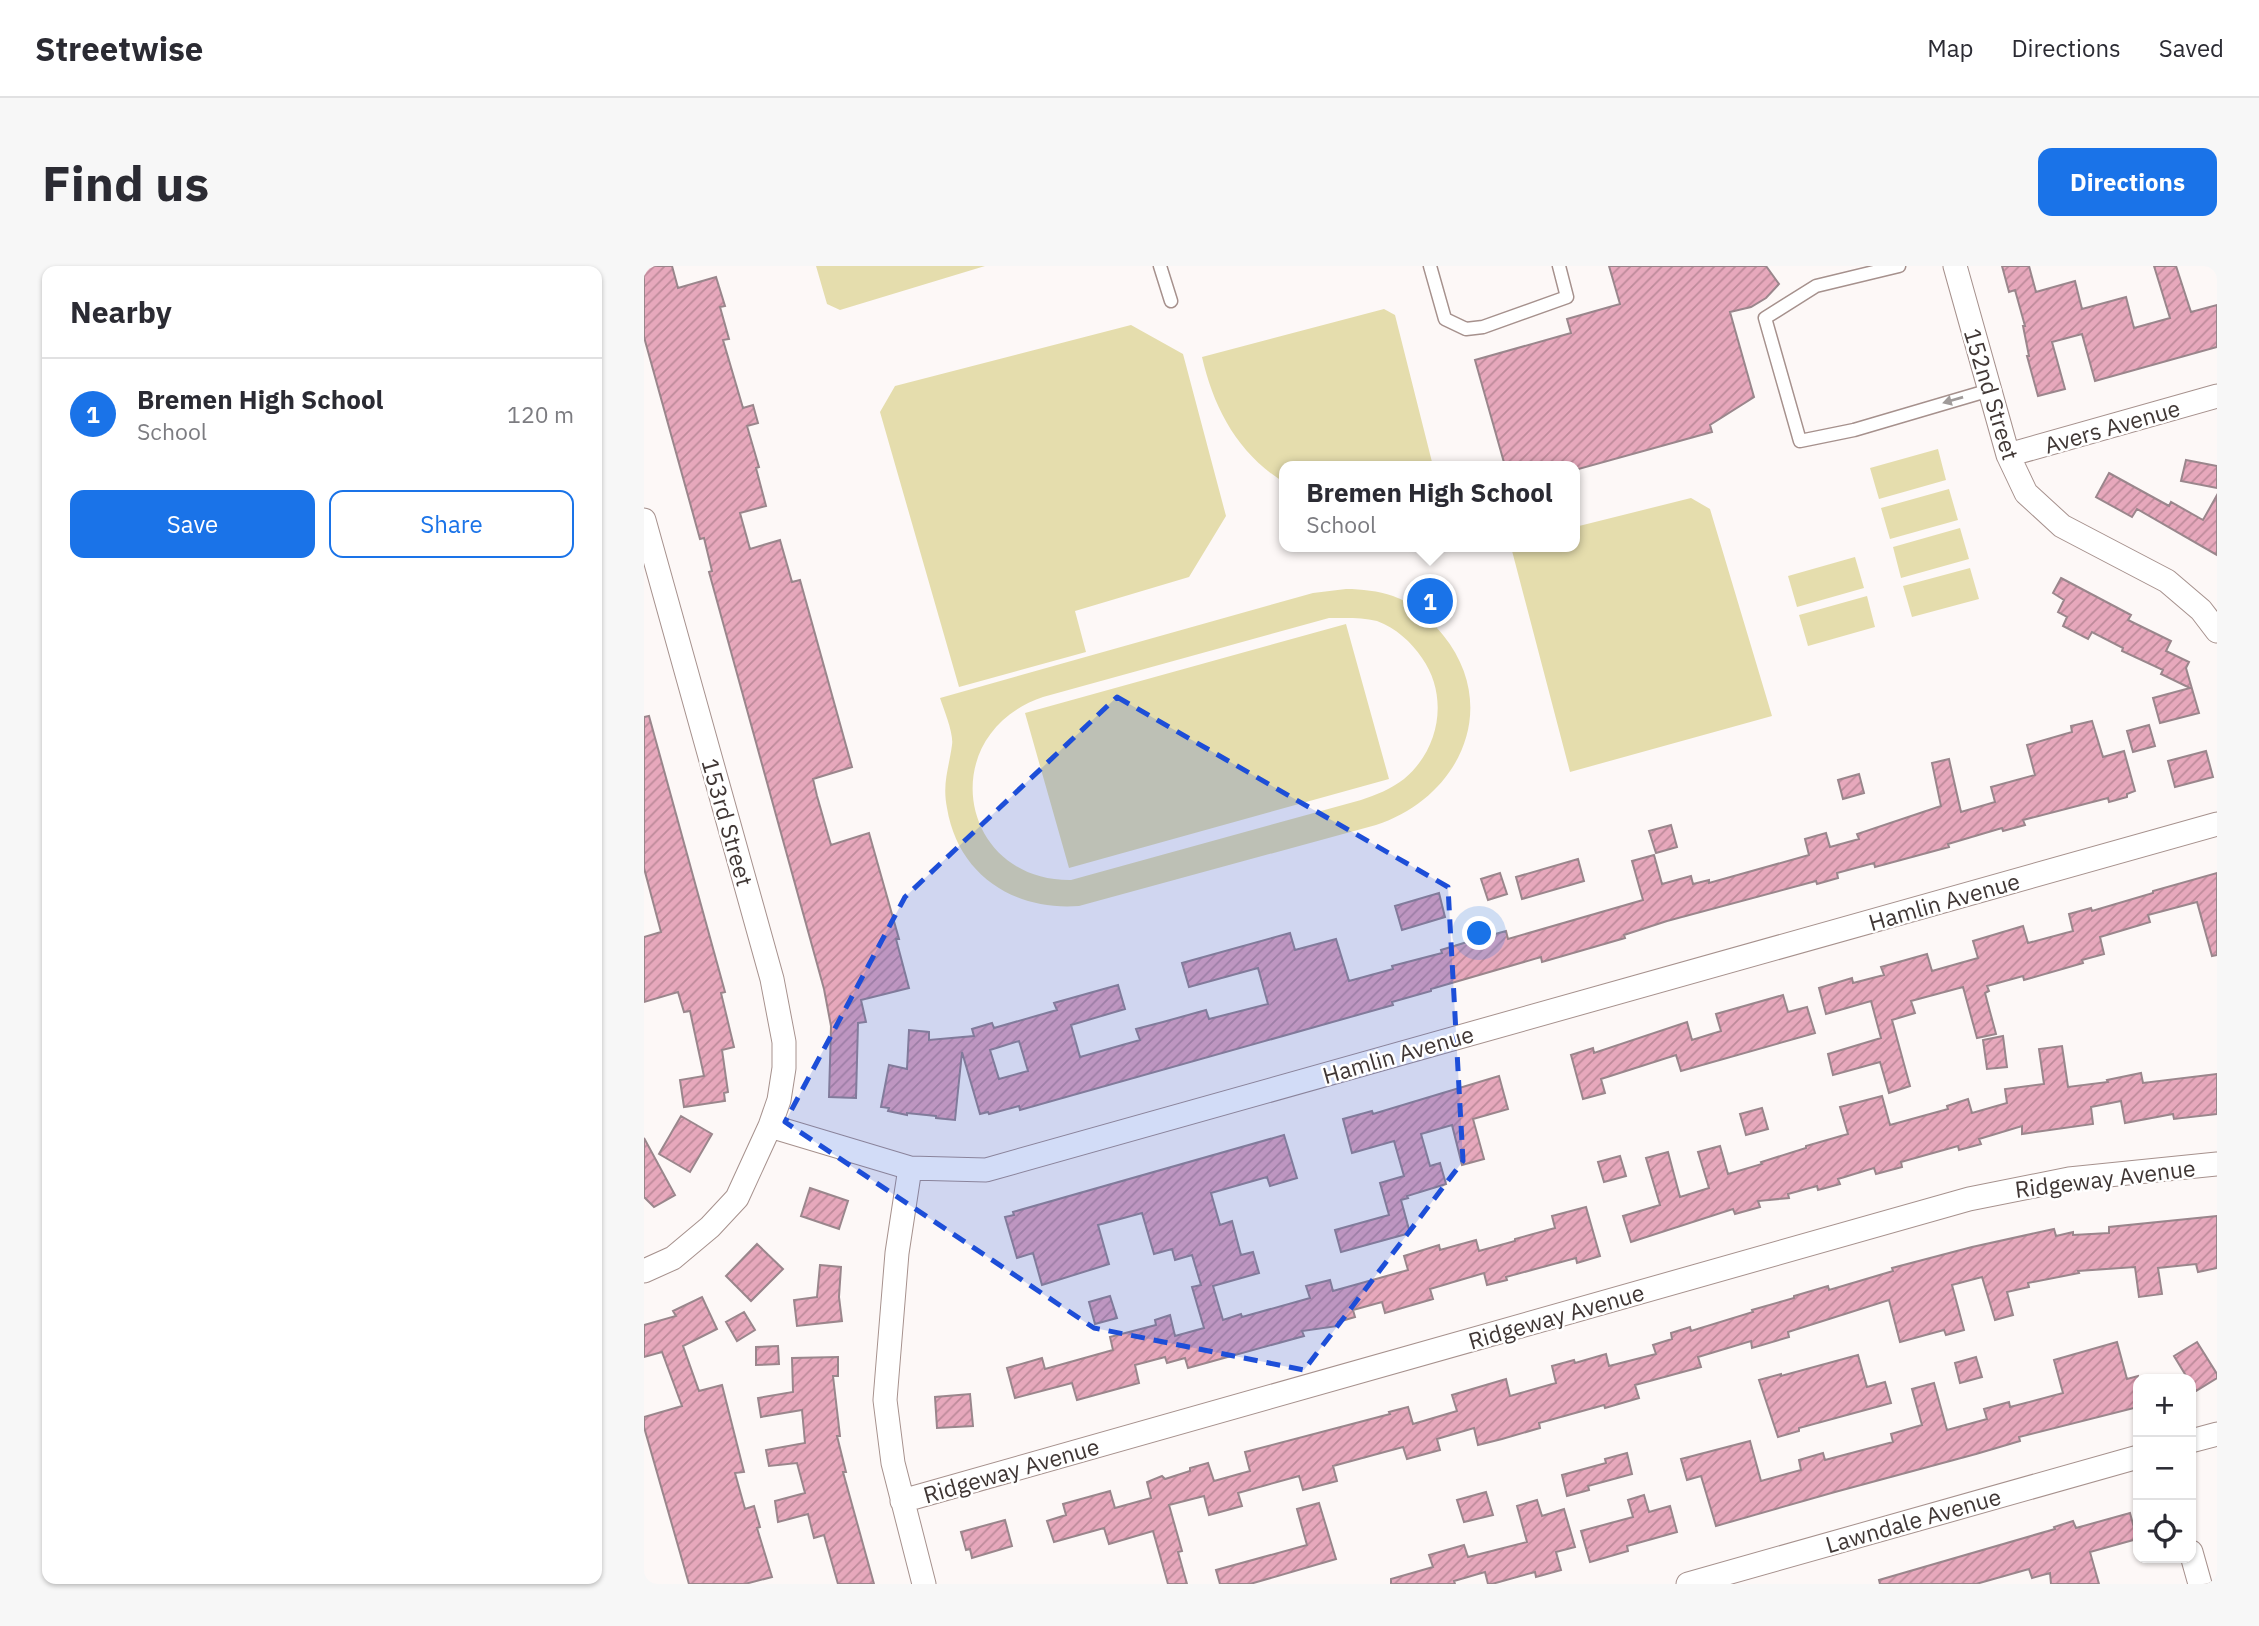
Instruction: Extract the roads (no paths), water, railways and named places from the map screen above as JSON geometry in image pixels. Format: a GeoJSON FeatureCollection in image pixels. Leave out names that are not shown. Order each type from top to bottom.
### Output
{"type":"FeatureCollection","features":[{"type":"Feature","properties":{"kind":"street","name":"152nd Street"},"geometry":{"type":"LineString","coordinates":[[1955,266],[2008,455],[2026,493],[2062,526],[2167,582],[2202,610],[2217,631]]}},
{"type":"Feature","properties":{"kind":"street","name":"Avers Avenue"},"geometry":{"type":"LineString","coordinates":[[2008,455],[2217,396]]}},
{"type":"Feature","properties":{"kind":"street","name":"153rd Street"},"geometry":{"type":"LineString","coordinates":[[644,520],[776,1000],[784,1042],[784,1068],[779,1100],[770,1126]]}},
{"type":"Feature","properties":{"kind":"street","name":"Hamlin Avenue"},"geometry":{"type":"LineString","coordinates":[[770,1126],[910,1168],[986,1170],[2217,824]]}},
{"type":"Feature","properties":{"kind":"street"},"geometry":{"type":"LineString","coordinates":[[644,1271],[673,1258],[710,1227],[737,1198],[770,1126]]}},
{"type":"Feature","properties":{"kind":"street","name":"Ridgeway Avenue"},"geometry":{"type":"LineString","coordinates":[[902,1501],[1969,1199],[2069,1179],[2217,1164]]}},
{"type":"Feature","properties":{"kind":"street"},"geometry":{"type":"LineString","coordinates":[[910,1168],[897,1253],[885,1400],[893,1463],[924,1584]]}},
{"type":"Feature","properties":{"kind":"street"},"geometry":{"type":"LineString","coordinates":[[2196,1440],[2217,1434]]}},
{"type":"Feature","properties":{"kind":"street","name":"Lawndale Avenue"},"geometry":{"type":"LineString","coordinates":[[1688,1584],[2133,1458]]}},
{"type":"Feature","properties":{"kind":"street"},"geometry":{"type":"LineString","coordinates":[[2194,1563],[2200,1584]]}},
{"type":"Feature","properties":{"kind":"lane"},"geometry":{"type":"LineString","coordinates":[[1160,266],[1171,302]]}},
{"type":"Feature","properties":{"kind":"lane"},"geometry":{"type":"LineString","coordinates":[[1430,266],[1445,319],[1466,329],[1483,327],[1567,297],[1559,266]]}},
{"type":"Feature","properties":{"kind":"lane"},"geometry":{"type":"LineString","coordinates":[[1899,266],[1816,286],[1765,318],[1800,442],[1854,430],[1990,390]]}},
{"type":"Feature","properties":{"kind":"place","name":"Bremen High School"},"geometry":{"type":"Point","coordinates":[1430,601]}}]}
